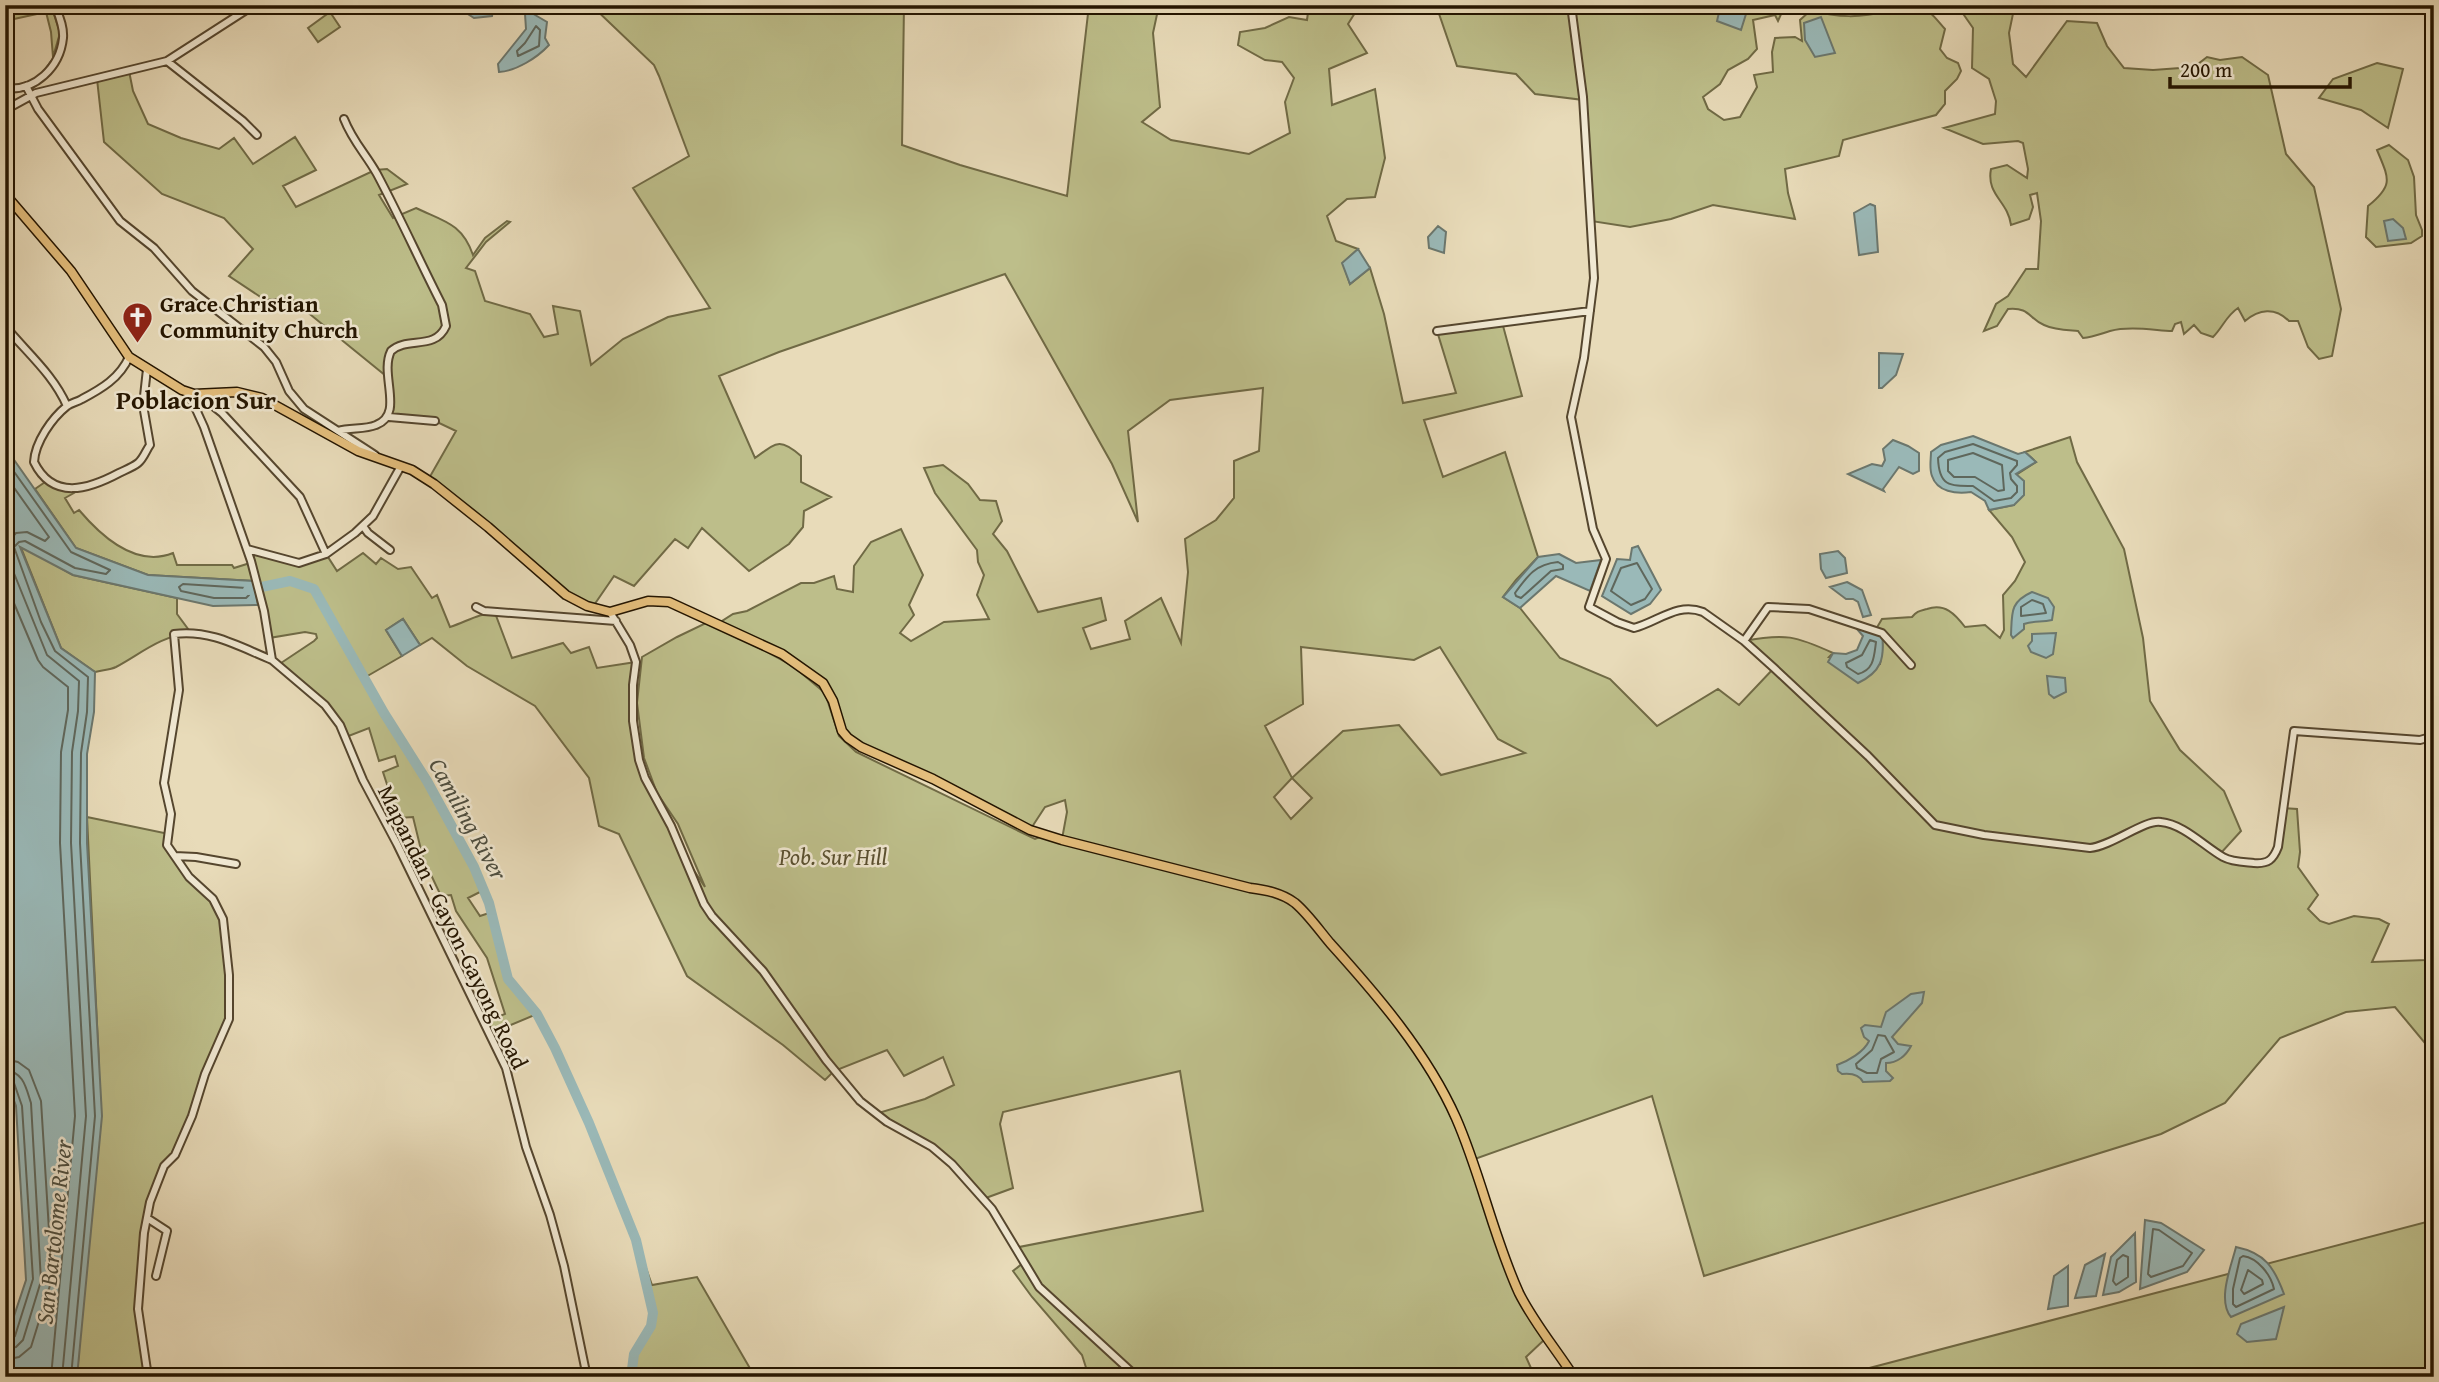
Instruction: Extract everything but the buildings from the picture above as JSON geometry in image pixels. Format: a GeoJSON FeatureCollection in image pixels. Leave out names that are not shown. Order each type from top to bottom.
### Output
{"type":"FeatureCollection","features":[{"type":"Feature","properties":{"kind":"main road"},"geometry":{"type":"LineString","coordinates":[[5,194],[71,271],[129,357],[147,369],[194,394],[230,391],[262,398],[358,451],[412,470],[444,492],[566,595],[596,610],[610,612],[648,601],[669,602],[782,654],[823,683],[834,701],[842,731],[848,738],[1030,830],[1238,885],[1271,891],[1295,903],[1376,995],[1446,1097],[1468,1147],[1518,1290],[1574,1377]]}},
{"type":"Feature","properties":{"kind":"street"},"geometry":{"type":"LineString","coordinates":[[5,88],[18,89],[48,72],[60,48],[62,30],[55,5]]}},
{"type":"Feature","properties":{"kind":"street"},"geometry":{"type":"LineString","coordinates":[[5,110],[30,95],[167,61],[254,5]]}},
{"type":"Feature","properties":{"kind":"street"},"geometry":{"type":"LineString","coordinates":[[1572,5],[1583,97],[1594,278],[1584,358],[1571,417],[1593,529],[1606,559],[1589,607],[1634,628],[1679,609],[1695,609],[1713,618],[1744,641],[1868,756],[1930,821],[1940,827],[1984,835],[2090,848],[2106,845],[2148,824],[2160,821],[2180,830],[2223,857],[2240,862],[2264,863],[2273,858],[2278,847],[2294,731],[2420,740],[2434,736]]}},
{"type":"Feature","properties":{"kind":"street"},"geometry":{"type":"LineString","coordinates":[[167,61],[257,135]]}},
{"type":"Feature","properties":{"kind":"street"},"geometry":{"type":"LineString","coordinates":[[26,86],[63,145],[120,220],[154,248],[192,291],[264,347],[276,362],[295,399],[311,414],[378,457]]}},
{"type":"Feature","properties":{"kind":"street"},"geometry":{"type":"LineString","coordinates":[[344,119],[355,144],[386,190],[442,305],[445,319],[446,326],[440,336],[419,344],[402,345],[391,351],[386,366],[391,405],[389,417]]}},
{"type":"Feature","properties":{"kind":"street"},"geometry":{"type":"LineString","coordinates":[[1437,331],[1590,311]]}},
{"type":"Feature","properties":{"kind":"street"},"geometry":{"type":"LineString","coordinates":[[5,326],[22,348],[51,376],[67,406]]}},
{"type":"Feature","properties":{"kind":"street"},"geometry":{"type":"LineString","coordinates":[[129,357],[113,380],[67,406],[43,435],[34,461],[48,478],[60,486],[76,489],[91,486],[137,464],[150,445],[143,405],[147,369]]}},
{"type":"Feature","properties":{"kind":"street"},"geometry":{"type":"LineString","coordinates":[[194,394],[251,561],[272,660]]}},
{"type":"Feature","properties":{"kind":"street"},"geometry":{"type":"LineString","coordinates":[[194,394],[222,413],[300,497],[326,554]]}},
{"type":"Feature","properties":{"kind":"street"},"geometry":{"type":"LineString","coordinates":[[338,431],[371,427],[389,417],[435,421]]}},
{"type":"Feature","properties":{"kind":"street"},"geometry":{"type":"LineString","coordinates":[[247,550],[299,563],[326,554],[363,526],[380,506],[401,466]]}},
{"type":"Feature","properties":{"kind":"street"},"geometry":{"type":"LineString","coordinates":[[363,526],[390,550]]}},
{"type":"Feature","properties":{"kind":"street"},"geometry":{"type":"LineString","coordinates":[[476,607],[484,611],[616,621]]}},
{"type":"Feature","properties":{"kind":"street"},"geometry":{"type":"LineString","coordinates":[[1744,641],[1768,607],[1809,608],[1882,633],[1911,665]]}},
{"type":"Feature","properties":{"kind":"street"},"geometry":{"type":"LineString","coordinates":[[610,612],[634,653],[636,662],[632,702],[634,736],[645,778],[712,916],[763,971],[826,1060],[859,1101],[887,1122],[932,1147],[952,1164],[996,1214],[1039,1287],[1137,1377]]}},
{"type":"Feature","properties":{"kind":"street","name":"Mapandan - Gayon-Gayong Road"},"geometry":{"type":"LineString","coordinates":[[175,856],[167,845],[171,817],[164,787],[179,690],[174,634],[191,633],[218,638],[272,660],[325,705],[340,725],[363,780],[500,1055],[564,1265],[587,1377]]}},
{"type":"Feature","properties":{"kind":"street"},"geometry":{"type":"LineString","coordinates":[[175,856],[236,864]]}},
{"type":"Feature","properties":{"kind":"street"},"geometry":{"type":"LineString","coordinates":[[148,1377],[138,1309],[150,1202],[164,1166],[174,1155],[192,1116],[205,1074],[229,1019],[229,975],[223,919],[213,899],[196,885],[175,856]]}},
{"type":"Feature","properties":{"kind":"street"},"geometry":{"type":"LineString","coordinates":[[147,1218],[166,1231],[156,1276]]}},
{"type":"Feature","properties":{"kind":"green space"},"geometry":{"type":"Polygon","coordinates":[[[5,5],[51,5],[60,33],[53,57],[46,12],[5,21],[5,5]]]}},
{"type":"Feature","properties":{"kind":"green space","name":"Pob. Sur Hill"},"geometry":{"type":"Polygon","coordinates":[[[591,5],[904,5],[902,145],[1067,196],[1089,5],[1159,5],[1153,33],[1160,107],[1142,122],[1171,140],[1249,154],[1290,133],[1285,102],[1294,78],[1282,62],[1265,60],[1238,45],[1240,32],[1265,28],[1289,17],[1307,20],[1309,5],[1360,5],[1348,24],[1367,53],[1329,69],[1332,105],[1375,89],[1385,158],[1375,197],[1347,199],[1327,216],[1336,241],[1358,249],[1343,263],[1350,284],[1370,268],[1384,314],[1403,403],[1456,393],[1437,331],[1502,322],[1522,396],[1424,420],[1443,477],[1505,452],[1538,557],[1503,597],[1520,608],[1560,658],[1610,679],[1657,726],[1718,689],[1739,705],[1774,668],[1744,641],[1770,637],[1790,638],[1833,653],[1829,657],[1880,664],[1882,641],[1876,629],[1882,619],[1912,617],[1919,612],[1939,607],[1949,611],[1965,627],[1985,625],[2000,638],[2004,630],[2003,595],[2015,581],[2025,562],[2012,537],[1989,510],[2014,505],[2016,475],[2036,462],[2025,452],[2070,437],[2077,462],[2124,549],[2143,638],[2150,701],[2180,750],[2224,791],[2241,831],[2220,854],[2245,862],[2269,861],[2278,847],[2284,808],[2297,809],[2300,852],[2298,867],[2318,895],[2308,909],[2320,921],[2329,924],[2354,916],[2379,919],[2389,924],[2372,962],[2426,960],[2434,952],[2434,1054],[2395,1007],[2346,1012],[2280,1038],[2225,1103],[2161,1134],[1704,1276],[1652,1096],[1472,1160],[1436,1083],[1477,1176],[1504,1256],[1545,1339],[1526,1357],[1535,1377],[1089,1377],[1082,1355],[1013,1271],[1023,1263],[1014,1248],[1203,1211],[1180,1071],[1003,1112],[1000,1124],[1013,1188],[983,1199],[946,1159],[875,1114],[925,1099],[954,1085],[943,1057],[904,1076],[887,1050],[834,1071],[825,1080],[783,1045],[687,976],[619,834],[599,826],[589,778],[535,706],[467,666],[432,638],[420,645],[403,619],[386,630],[402,656],[364,678],[427,782],[471,862],[484,890],[468,898],[480,916],[492,912],[508,979],[537,1014],[489,1034],[474,1002],[483,1002],[490,1020],[505,1014],[487,958],[456,911],[451,895],[441,896],[423,858],[413,817],[398,818],[383,772],[398,766],[395,756],[379,761],[369,728],[346,737],[335,717],[278,665],[314,641],[316,634],[305,632],[269,638],[254,581],[148,575],[76,548],[35,489],[48,480],[71,488],[74,493],[65,498],[74,513],[79,510],[109,539],[133,553],[159,557],[173,553],[177,565],[232,565],[234,568],[250,563],[247,549],[291,563],[326,554],[337,571],[363,553],[376,564],[381,558],[398,569],[411,567],[432,598],[437,595],[450,627],[478,616],[495,613],[512,658],[563,643],[571,653],[589,647],[597,668],[636,662],[632,702],[639,760],[683,854],[705,887],[678,824],[657,793],[644,758],[637,703],[642,657],[710,621],[793,666],[825,693],[839,736],[856,752],[1035,839],[1045,835],[1062,839],[1067,812],[1065,800],[1045,807],[1030,830],[846,736],[833,701],[806,670],[719,623],[801,583],[814,583],[834,576],[837,589],[853,592],[854,566],[871,542],[901,529],[923,575],[909,605],[914,615],[900,633],[911,641],[944,622],[989,619],[977,595],[984,575],[978,562],[977,550],[935,493],[924,468],[943,465],[968,484],[980,500],[996,501],[1002,521],[993,534],[1007,551],[1038,612],[1101,598],[1106,620],[1083,628],[1091,649],[1130,639],[1125,621],[1161,598],[1181,643],[1188,572],[1185,539],[1216,520],[1234,498],[1234,461],[1259,451],[1263,388],[1170,400],[1128,431],[1138,522],[1112,464],[1005,274],[779,352],[719,376],[755,458],[778,444],[787,446],[801,456],[801,482],[831,497],[804,511],[803,527],[789,544],[749,571],[702,528],[688,548],[675,539],[634,586],[614,576],[592,608],[581,603],[428,480],[456,431],[435,421],[389,417],[386,376],[290,298],[265,300],[229,276],[253,249],[224,218],[162,194],[104,142],[97,79],[129,71],[133,91],[148,124],[181,138],[219,149],[234,138],[253,164],[295,137],[316,170],[283,186],[296,207],[375,170],[387,169],[407,184],[379,195],[393,218],[416,208],[435,216],[457,229],[473,255],[485,238],[507,221],[510,222],[486,242],[466,268],[475,271],[485,301],[530,314],[544,337],[558,334],[553,306],[580,311],[591,365],[623,339],[668,317],[710,308],[633,188],[689,156],[654,65],[591,5]],[[1301,647],[1303,704],[1265,726],[1292,778],[1343,731],[1399,725],[1441,775],[1525,753],[1498,739],[1440,647],[1414,660],[1301,647]],[[1292,778],[1274,797],[1291,819],[1312,798],[1292,778]]]}},
{"type":"Feature","properties":{"kind":"green space"},"geometry":{"type":"Polygon","coordinates":[[[1436,5],[1794,5],[1782,12],[1778,21],[1775,15],[1753,20],[1757,49],[1748,59],[1728,70],[1720,84],[1703,97],[1708,109],[1724,120],[1740,117],[1757,87],[1754,75],[1773,72],[1772,52],[1775,38],[1795,37],[1802,41],[1800,20],[1811,10],[1830,15],[1858,16],[1908,5],[1920,6],[1932,14],[1945,29],[1940,49],[1947,58],[1958,63],[1961,71],[1945,91],[1945,104],[1936,115],[1843,140],[1839,156],[1785,169],[1795,219],[1713,205],[1671,219],[1630,227],[1591,221],[1583,100],[1535,94],[1516,74],[1457,66],[1436,5]]]}},
{"type":"Feature","properties":{"kind":"green space"},"geometry":{"type":"Polygon","coordinates":[[[1957,5],[2012,5],[2014,9],[2009,33],[2013,64],[2026,77],[2067,21],[2097,23],[2107,46],[2124,68],[2153,70],[2194,67],[2207,57],[2220,60],[2242,57],[2268,75],[2286,154],[2314,187],[2341,309],[2332,356],[2319,359],[2308,347],[2298,321],[2289,321],[2278,313],[2267,311],[2245,321],[2238,308],[2213,337],[2201,333],[2194,325],[2184,334],[2181,322],[2175,324],[2172,331],[2125,329],[2083,338],[2078,331],[2048,327],[2025,311],[2015,309],[2008,309],[1997,326],[1984,331],[1996,304],[2008,296],[2026,269],[2038,269],[2041,221],[2037,193],[2030,195],[2033,207],[2029,219],[2011,225],[1990,178],[1991,169],[2007,165],[2027,178],[2023,143],[2018,141],[1983,144],[1944,128],[1995,114],[1996,101],[1989,79],[1972,68],[1973,28],[1957,5]]]}},
{"type":"Feature","properties":{"kind":"green space"},"geometry":{"type":"Polygon","coordinates":[[[330,12],[340,27],[318,42],[308,28],[330,12]]]}},
{"type":"Feature","properties":{"kind":"green space"},"geometry":{"type":"Polygon","coordinates":[[[2377,63],[2403,69],[2388,128],[2361,110],[2319,98],[2333,79],[2377,63]]]}},
{"type":"Feature","properties":{"kind":"green space"},"geometry":{"type":"Polygon","coordinates":[[[2389,145],[2408,160],[2414,177],[2416,215],[2422,236],[2411,243],[2376,247],[2366,237],[2368,206],[2385,187],[2386,175],[2377,150],[2389,145]]]}},
{"type":"Feature","properties":{"kind":"green space"},"geometry":{"type":"Polygon","coordinates":[[[20,545],[73,575],[177,598],[177,614],[191,633],[161,641],[116,667],[95,672],[61,648],[20,545]]]}},
{"type":"Feature","properties":{"kind":"green space"},"geometry":{"type":"Polygon","coordinates":[[[87,817],[169,834],[167,845],[182,867],[206,891],[223,919],[229,1019],[178,1145],[164,1166],[150,1202],[138,1309],[148,1377],[77,1377],[99,1065],[87,817]]]}},
{"type":"Feature","properties":{"kind":"green space"},"geometry":{"type":"Polygon","coordinates":[[[2434,1220],[2434,1377],[1835,1377],[2434,1220]]]}},
{"type":"Feature","properties":{"kind":"green space"},"geometry":{"type":"Polygon","coordinates":[[[636,1240],[652,1285],[697,1277],[755,1377],[631,1377],[636,1354],[648,1333],[652,1319],[636,1240]]]}},
{"type":"Feature","properties":{"kind":"water"},"geometry":{"type":"Polygon","coordinates":[[[454,5],[494,5],[492,16],[474,18],[454,5]]]}},
{"type":"Feature","properties":{"kind":"water"},"geometry":{"type":"Polygon","coordinates":[[[1720,8],[1746,14],[1741,30],[1717,21],[1720,8]]]}},
{"type":"Feature","properties":{"kind":"water"},"geometry":{"type":"Polygon","coordinates":[[[530,12],[547,22],[545,38],[549,45],[526,63],[499,72],[498,64],[526,29],[525,14],[530,12]]]}},
{"type":"Feature","properties":{"kind":"water"},"geometry":{"type":"Polygon","coordinates":[[[1821,17],[1835,53],[1815,57],[1805,40],[1804,23],[1821,17]]]}},
{"type":"Feature","properties":{"kind":"water"},"geometry":{"type":"Polygon","coordinates":[[[1870,204],[1875,206],[1878,252],[1859,255],[1854,213],[1870,204]]]}},
{"type":"Feature","properties":{"kind":"water"},"geometry":{"type":"Polygon","coordinates":[[[2393,219],[2403,228],[2406,239],[2388,241],[2384,221],[2393,219]]]}},
{"type":"Feature","properties":{"kind":"water"},"geometry":{"type":"Polygon","coordinates":[[[1438,226],[1446,232],[1444,253],[1429,248],[1428,237],[1438,226]]]}},
{"type":"Feature","properties":{"kind":"water"},"geometry":{"type":"Polygon","coordinates":[[[1358,249],[1370,268],[1350,284],[1342,263],[1358,249]]]}},
{"type":"Feature","properties":{"kind":"water"},"geometry":{"type":"Polygon","coordinates":[[[1879,353],[1903,354],[1896,375],[1882,388],[1879,388],[1879,353]]]}},
{"type":"Feature","properties":{"kind":"water"},"geometry":{"type":"Polygon","coordinates":[[[1973,436],[2018,454],[2025,452],[2036,462],[2016,474],[2024,481],[2024,495],[2014,505],[1989,510],[1985,501],[1971,492],[1948,491],[1934,481],[1931,452],[1941,445],[1973,436]]]}},
{"type":"Feature","properties":{"kind":"water"},"geometry":{"type":"Polygon","coordinates":[[[1893,440],[1919,453],[1919,471],[1913,474],[1899,467],[1884,491],[1848,474],[1872,464],[1882,466],[1885,460],[1883,449],[1893,440]]]}},
{"type":"Feature","properties":{"kind":"water","name":"San Bartolome River"},"geometry":{"type":"Polygon","coordinates":[[[5,447],[76,548],[148,575],[254,581],[258,605],[213,606],[73,575],[20,547],[61,648],[95,672],[94,712],[87,754],[87,843],[102,1116],[77,1377],[5,1377],[5,1343],[26,1280],[16,1106],[5,1077],[5,447]]]}},
{"type":"Feature","properties":{"kind":"water"},"geometry":{"type":"Polygon","coordinates":[[[1638,546],[1661,590],[1650,604],[1631,614],[1602,596],[1617,559],[1630,560],[1632,548],[1638,546]]]}},
{"type":"Feature","properties":{"kind":"water"},"geometry":{"type":"Polygon","coordinates":[[[1838,551],[1845,558],[1847,573],[1826,578],[1821,569],[1820,554],[1838,551]]]}},
{"type":"Feature","properties":{"kind":"water"},"geometry":{"type":"Polygon","coordinates":[[[1559,554],[1576,563],[1601,560],[1590,591],[1556,576],[1520,608],[1503,597],[1538,557],[1559,554]]]}},
{"type":"Feature","properties":{"kind":"water"},"geometry":{"type":"Polygon","coordinates":[[[1847,582],[1862,590],[1871,615],[1863,617],[1858,602],[1846,599],[1830,587],[1847,582]]]}},
{"type":"Feature","properties":{"kind":"water"},"geometry":{"type":"Polygon","coordinates":[[[2032,592],[2048,598],[2054,607],[2052,620],[2024,624],[2024,629],[2013,638],[2012,620],[2016,604],[2032,592]]]}},
{"type":"Feature","properties":{"kind":"water"},"geometry":{"type":"Polygon","coordinates":[[[403,619],[420,645],[402,656],[386,630],[403,619]]]}},
{"type":"Feature","properties":{"kind":"water"},"geometry":{"type":"Polygon","coordinates":[[[1857,629],[1882,634],[1883,651],[1880,664],[1872,674],[1858,683],[1828,662],[1833,653],[1846,654],[1857,650],[1863,636],[1857,629]]]}},
{"type":"Feature","properties":{"kind":"water"},"geometry":{"type":"Polygon","coordinates":[[[2056,633],[2053,654],[2046,658],[2031,652],[2028,646],[2032,641],[2032,634],[2056,633]]]}},
{"type":"Feature","properties":{"kind":"water"},"geometry":{"type":"Polygon","coordinates":[[[2047,676],[2065,678],[2066,692],[2054,698],[2049,694],[2047,676]]]}},
{"type":"Feature","properties":{"kind":"water"},"geometry":{"type":"Polygon","coordinates":[[[1924,992],[1922,1003],[1892,1037],[1898,1044],[1911,1046],[1901,1058],[1886,1063],[1886,1071],[1893,1078],[1890,1081],[1863,1082],[1857,1076],[1838,1071],[1837,1065],[1855,1056],[1869,1041],[1864,1037],[1861,1028],[1865,1025],[1881,1027],[1886,1012],[1911,994],[1924,992]]]}},
{"type":"Feature","properties":{"kind":"water"},"geometry":{"type":"Polygon","coordinates":[[[2145,1220],[2161,1223],[2204,1250],[2187,1272],[2140,1289],[2145,1220]]]}},
{"type":"Feature","properties":{"kind":"water"},"geometry":{"type":"Polygon","coordinates":[[[2135,1233],[2136,1282],[2119,1292],[2103,1295],[2111,1257],[2135,1233]]]}},
{"type":"Feature","properties":{"kind":"water"},"geometry":{"type":"Polygon","coordinates":[[[2236,1247],[2261,1257],[2272,1269],[2284,1294],[2231,1317],[2225,1302],[2225,1293],[2236,1247]]]}},
{"type":"Feature","properties":{"kind":"water"},"geometry":{"type":"Polygon","coordinates":[[[2105,1254],[2096,1296],[2075,1298],[2085,1265],[2105,1254]]]}},
{"type":"Feature","properties":{"kind":"water"},"geometry":{"type":"Polygon","coordinates":[[[2068,1266],[2068,1306],[2048,1309],[2054,1276],[2068,1266]]]}},
{"type":"Feature","properties":{"kind":"water"},"geometry":{"type":"Polygon","coordinates":[[[2284,1307],[2276,1339],[2247,1342],[2237,1334],[2241,1324],[2284,1307]]]}},
{"type":"Feature","properties":{"kind":"waterway"},"geometry":{"type":"LineString","coordinates":[[56,15],[59,27]]}},
{"type":"Feature","properties":{"kind":"waterway"},"geometry":{"type":"LineString","coordinates":[[54,57],[60,39]]}},
{"type":"Feature","properties":{"kind":"waterway"},"geometry":{"type":"LineString","coordinates":[[44,71],[51,61]]}},
{"type":"Feature","properties":{"kind":"waterway"},"geometry":{"type":"LineString","coordinates":[[5,80],[14,82]]}},
{"type":"Feature","properties":{"kind":"waterway","name":"Camiling River"},"geometry":{"type":"LineString","coordinates":[[248,590],[290,581],[314,589],[384,713],[427,781],[474,867],[489,903],[508,979],[537,1014],[555,1048],[589,1123],[636,1240],[653,1313],[651,1326],[634,1354],[631,1377]]}},
{"type":"Feature","properties":{"kind":"place","name":"Grace Christian Community Church"},"geometry":{"type":"Point","coordinates":[137,344]}},
{"type":"Feature","properties":{"kind":"district","name":"Poblacion Sur"},"geometry":{"type":"Point","coordinates":[196,400]}}]}
